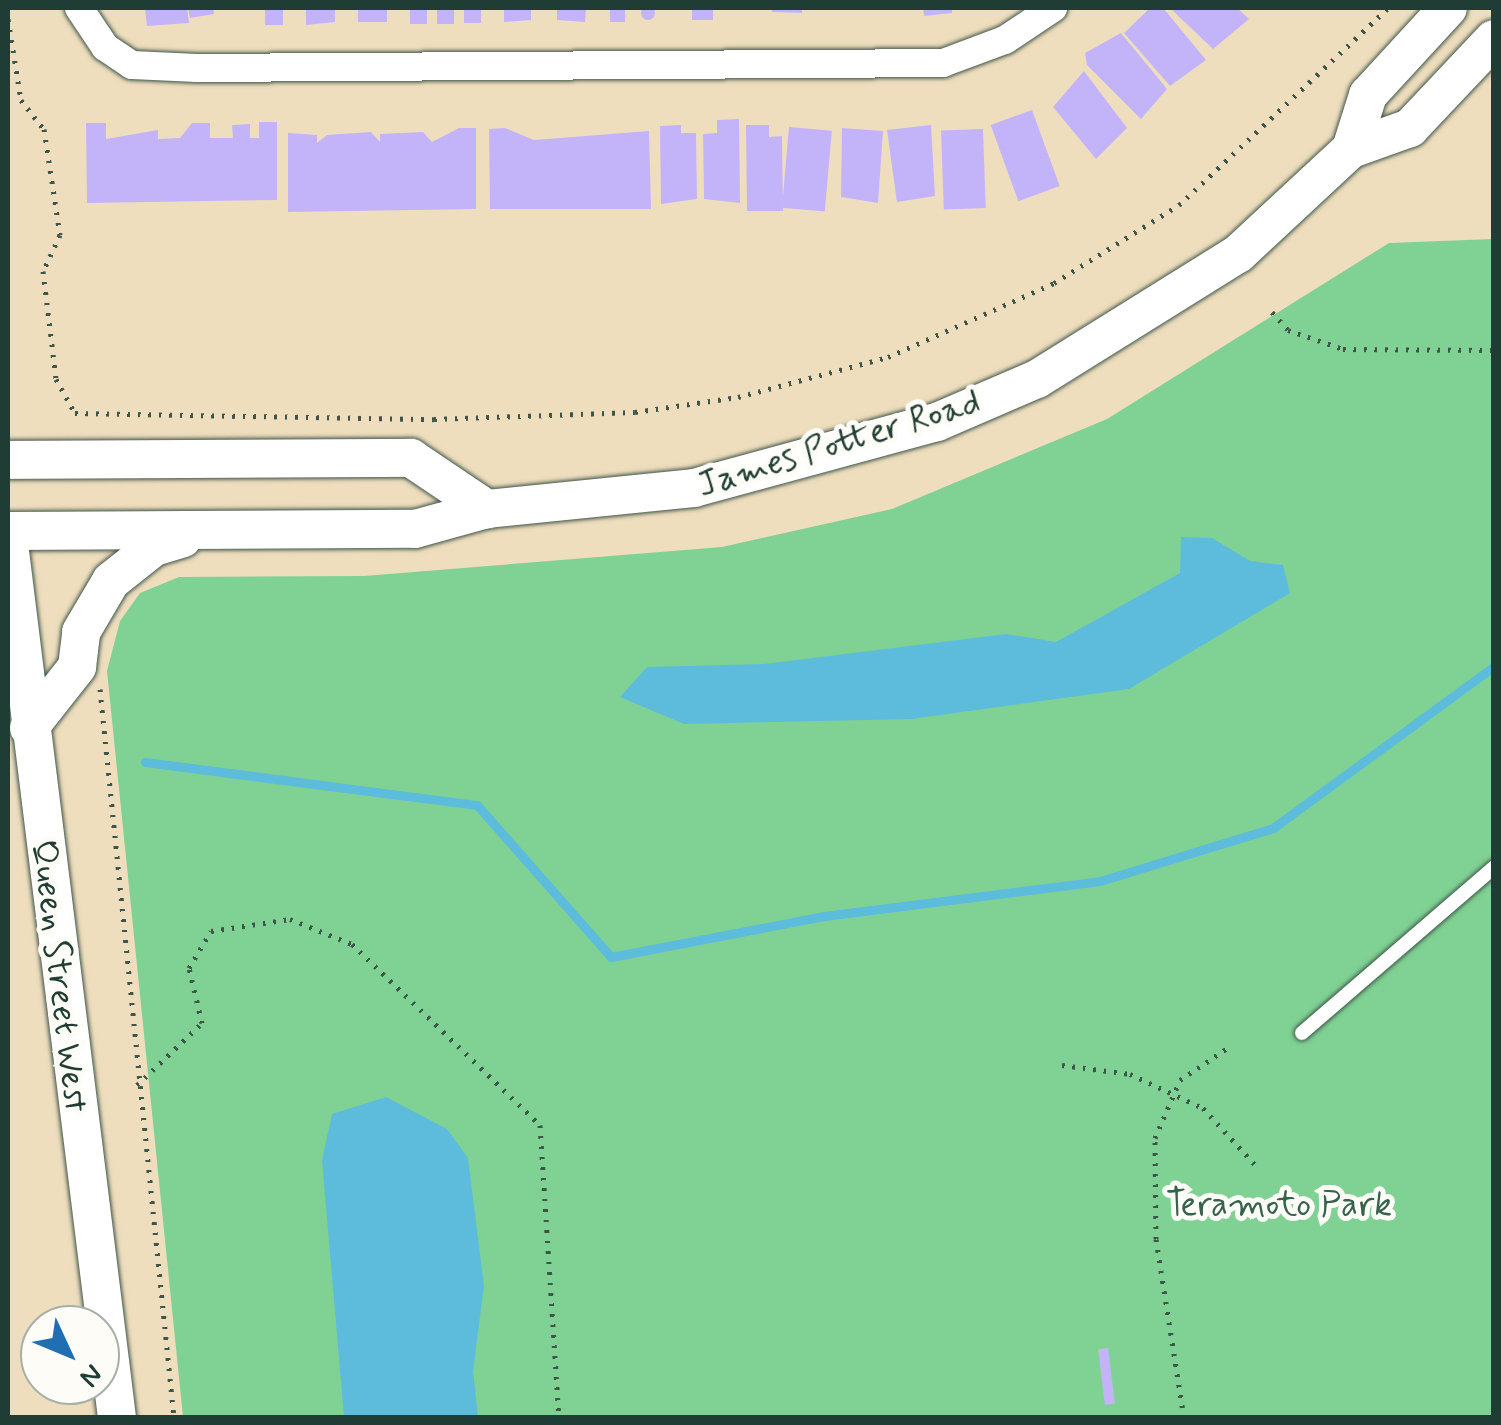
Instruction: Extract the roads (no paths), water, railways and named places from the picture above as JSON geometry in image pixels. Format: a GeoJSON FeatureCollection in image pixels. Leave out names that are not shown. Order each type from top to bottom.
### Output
{"type":"FeatureCollection","features":[{"type":"Feature","properties":{"kind":"main road"},"geometry":{"type":"LineString","coordinates":[[1351,150],[1368,95],[1448,8]]}},
{"type":"Feature","properties":{"kind":"main road","name":"James Potter Road"},"geometry":{"type":"LineString","coordinates":[[8,533],[415,529],[487,509],[694,488],[954,414],[1037,379],[1238,254],[1351,150],[1410,128],[1494,38]]}},
{"type":"Feature","properties":{"kind":"main road"},"geometry":{"type":"LineString","coordinates":[[8,460],[411,458],[487,509]]}},
{"type":"Feature","properties":{"kind":"main road"},"geometry":{"type":"LineString","coordinates":[[29,728],[77,667],[87,617],[132,560],[228,530]]}},
{"type":"Feature","properties":{"kind":"main road","name":"Queen Street West"},"geometry":{"type":"LineString","coordinates":[[8,533],[117,1418]]}},
{"type":"Feature","properties":{"kind":"street"},"geometry":{"type":"LineString","coordinates":[[79,8],[106,47],[132,65],[216,68],[944,63],[1004,40],[1053,8]]}},
{"type":"Feature","properties":{"kind":"lane"},"geometry":{"type":"LineString","coordinates":[[1302,1033],[1494,867]]}},
{"type":"Feature","properties":{"kind":"water"},"geometry":{"type":"Polygon","coordinates":[[[1181,537],[1212,538],[1250,561],[1283,565],[1290,593],[1129,689],[911,719],[684,724],[620,697],[647,667],[764,664],[1006,634],[1056,642],[1180,573],[1181,537]]]}},
{"type":"Feature","properties":{"kind":"water"},"geometry":{"type":"Polygon","coordinates":[[[386,1097],[447,1129],[468,1158],[484,1286],[473,1371],[478,1417],[344,1417],[322,1160],[332,1114],[386,1097]]]}},
{"type":"Feature","properties":{"kind":"waterway"},"geometry":{"type":"LineString","coordinates":[[145,762],[477,805],[611,957],[824,916],[1100,881],[1273,828],[1494,666]]}},
{"type":"Feature","properties":{"kind":"park label","name":"Teramoto Park"},"geometry":{"type":"Point","coordinates":[1279,1205]}}]}
